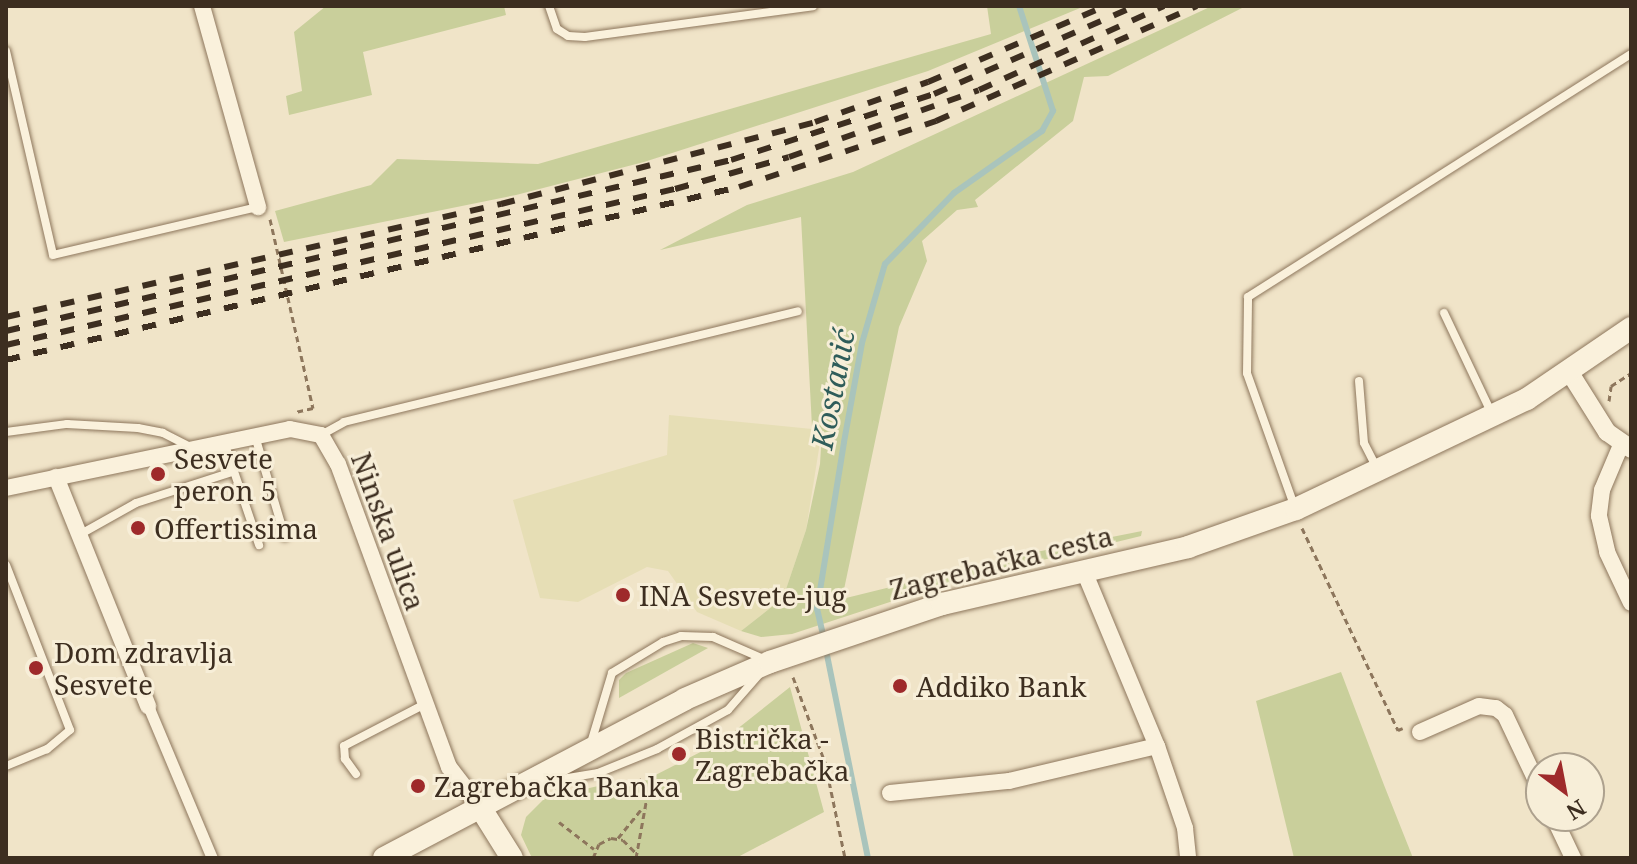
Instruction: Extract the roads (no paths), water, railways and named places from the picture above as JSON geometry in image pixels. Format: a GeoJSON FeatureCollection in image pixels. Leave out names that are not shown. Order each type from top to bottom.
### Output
{"type":"FeatureCollection","features":[{"type":"Feature","properties":{"kind":"main road","name":"Zagrebačka cesta"},"geometry":{"type":"LineString","coordinates":[[384,858],[685,699],[770,662],[942,604],[1299,519],[1378,471],[1493,416],[1570,373],[1631,328]]}},
{"type":"Feature","properties":{"kind":"main road"},"geometry":{"type":"LineString","coordinates":[[480,807],[512,858]]}},
{"type":"Feature","properties":{"kind":"street"},"geometry":{"type":"LineString","coordinates":[[202,6],[264,211]]}},
{"type":"Feature","properties":{"kind":"street"},"geometry":{"type":"LineString","coordinates":[[1570,373],[1600,422],[1626,447],[1602,490],[1599,516],[1607,552],[1631,603]]}},
{"type":"Feature","properties":{"kind":"street","name":"Ninska ulica"},"geometry":{"type":"LineString","coordinates":[[6,488],[255,435],[304,428],[321,435],[338,464],[455,778],[480,807]]}},
{"type":"Feature","properties":{"kind":"street"},"geometry":{"type":"LineString","coordinates":[[56,477],[212,858]]}},
{"type":"Feature","properties":{"kind":"street"},"geometry":{"type":"LineString","coordinates":[[1084,571],[1157,746],[1185,828],[1188,858]]}},
{"type":"Feature","properties":{"kind":"street"},"geometry":{"type":"LineString","coordinates":[[1420,732],[1479,706],[1496,708],[1505,715],[1525,757]]}},
{"type":"Feature","properties":{"kind":"street"},"geometry":{"type":"LineString","coordinates":[[890,793],[1009,781],[1157,746]]}},
{"type":"Feature","properties":{"kind":"street"},"geometry":{"type":"LineString","coordinates":[[1561,832],[1573,858]]}},
{"type":"Feature","properties":{"kind":"lane"},"geometry":{"type":"LineString","coordinates":[[549,6],[557,29],[568,36],[585,37],[813,6]]}},
{"type":"Feature","properties":{"kind":"lane"},"geometry":{"type":"LineString","coordinates":[[6,52],[53,255],[264,211]]}},
{"type":"Feature","properties":{"kind":"lane"},"geometry":{"type":"LineString","coordinates":[[1299,519],[1247,373],[1248,297],[1631,54]]}},
{"type":"Feature","properties":{"kind":"lane"},"geometry":{"type":"LineString","coordinates":[[321,435],[375,414],[798,311]]}},
{"type":"Feature","properties":{"kind":"lane"},"geometry":{"type":"LineString","coordinates":[[1444,313],[1493,416]]}},
{"type":"Feature","properties":{"kind":"lane"},"geometry":{"type":"LineString","coordinates":[[1359,381],[1364,443],[1378,471]]}},
{"type":"Feature","properties":{"kind":"lane"},"geometry":{"type":"LineString","coordinates":[[6,432],[67,424],[127,427],[163,433],[193,448]]}},
{"type":"Feature","properties":{"kind":"lane"},"geometry":{"type":"LineString","coordinates":[[255,435],[285,537]]}},
{"type":"Feature","properties":{"kind":"lane"},"geometry":{"type":"LineString","coordinates":[[224,441],[259,545]]}},
{"type":"Feature","properties":{"kind":"lane"},"geometry":{"type":"LineString","coordinates":[[79,535],[136,503],[232,472]]}},
{"type":"Feature","properties":{"kind":"lane"},"geometry":{"type":"LineString","coordinates":[[6,565],[70,730],[47,749],[6,766]]}},
{"type":"Feature","properties":{"kind":"lane"},"geometry":{"type":"LineString","coordinates":[[522,785],[598,773],[657,749],[728,710],[770,662],[713,637],[681,636],[663,642],[612,673],[587,750]]}},
{"type":"Feature","properties":{"kind":"lane"},"geometry":{"type":"LineString","coordinates":[[356,774],[345,759],[344,746],[425,704]]}},
{"type":"Feature","properties":{"kind":"waterway","name":"Kostanić"},"geometry":{"type":"LineString","coordinates":[[824,639],[817,609],[844,442],[862,343],[885,264],[954,193],[1042,131],[1053,111],[1019,6]]}},
{"type":"Feature","properties":{"kind":"waterway","name":"Kostanić"},"geometry":{"type":"LineString","coordinates":[[826,650],[868,858]]}},
{"type":"Feature","properties":{"kind":"railway"},"geometry":{"type":"LineString","coordinates":[[6,317],[501,204],[815,122],[928,82],[1105,6]]}},
{"type":"Feature","properties":{"kind":"railway"},"geometry":{"type":"LineString","coordinates":[[6,331],[731,160],[934,94],[1135,6]]}},
{"type":"Feature","properties":{"kind":"railway"},"geometry":{"type":"LineString","coordinates":[[6,345],[675,189],[789,157],[979,90],[1164,6]]}},
{"type":"Feature","properties":{"kind":"railway"},"geometry":{"type":"LineString","coordinates":[[6,360],[739,187],[936,121],[1197,6]]}},
{"type":"Feature","properties":{"kind":"place","name":"Sesvete peron 5"},"geometry":{"type":"Point","coordinates":[158,474]}},
{"type":"Feature","properties":{"kind":"place","name":"Offertissima"},"geometry":{"type":"Point","coordinates":[138,528]}},
{"type":"Feature","properties":{"kind":"place","name":"INA Sesvete-jug"},"geometry":{"type":"Point","coordinates":[623,595]}},
{"type":"Feature","properties":{"kind":"place","name":"Dom zdravlja Sesvete"},"geometry":{"type":"Point","coordinates":[36,668]}},
{"type":"Feature","properties":{"kind":"place","name":"Addiko Bank"},"geometry":{"type":"Point","coordinates":[900,686]}},
{"type":"Feature","properties":{"kind":"place","name":"Bistrička - Zagrebačka"},"geometry":{"type":"Point","coordinates":[679,754]}},
{"type":"Feature","properties":{"kind":"place","name":"Zagrebačka Banka"},"geometry":{"type":"Point","coordinates":[418,786]}}]}
